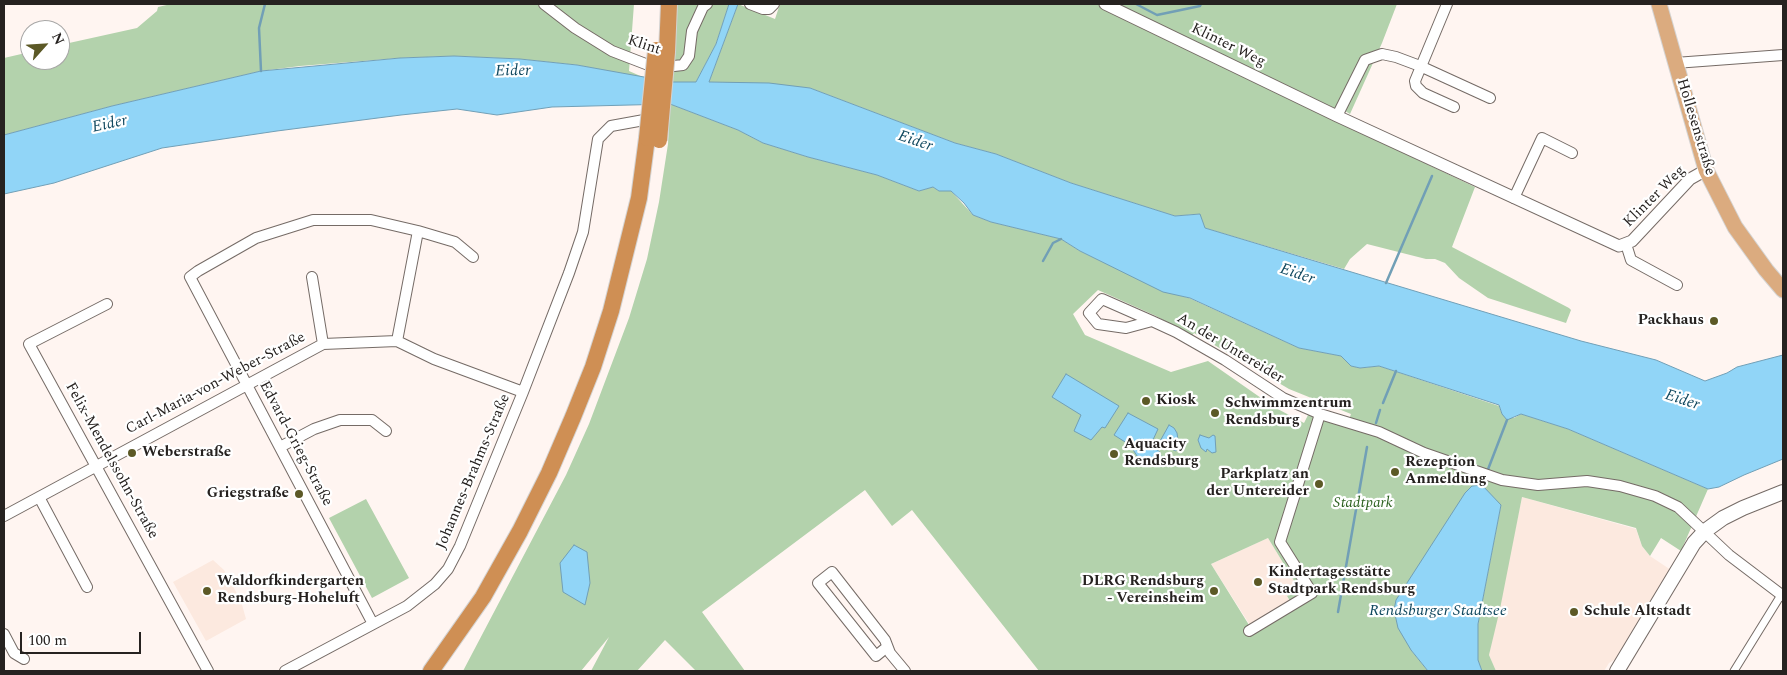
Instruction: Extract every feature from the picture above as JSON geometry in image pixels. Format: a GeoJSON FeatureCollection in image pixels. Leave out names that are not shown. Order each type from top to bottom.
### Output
{"type":"FeatureCollection","features":[{"type":"Feature","properties":{"kind":"highway"},"geometry":{"type":"LineString","coordinates":[[658,4],[661,51]]}},
{"type":"Feature","properties":{"kind":"highway"},"geometry":{"type":"LineString","coordinates":[[444,671],[486,611],[529,537],[561,472],[582,421],[621,313],[648,200],[661,51],[669,4]]}},
{"type":"Feature","properties":{"kind":"highway"},"geometry":{"type":"LineString","coordinates":[[431,671],[483,597],[516,539],[549,473],[573,418],[612,311],[653,139]]}},
{"type":"Feature","properties":{"kind":"main road","name":"Hollesenstraße"},"geometry":{"type":"LineString","coordinates":[[1659,4],[1706,170],[1735,227],[1783,290]]}},
{"type":"Feature","properties":{"kind":"main road"},"geometry":{"type":"LineString","coordinates":[[1617,671],[1694,543],[1705,531],[1723,518],[1742,508],[1783,492]]}},
{"type":"Feature","properties":{"kind":"street","name":"Klint"},"geometry":{"type":"LineString","coordinates":[[544,4],[574,28],[612,51],[656,68],[683,65],[689,56],[692,31],[703,7],[707,4]]}},
{"type":"Feature","properties":{"kind":"street"},"geometry":{"type":"LineString","coordinates":[[750,4],[763,9],[769,9],[774,4]]}},
{"type":"Feature","properties":{"kind":"street","name":"Klinter Weg"},"geometry":{"type":"LineString","coordinates":[[1105,4],[1337,116],[1619,246],[1635,238],[1690,179],[1706,170]]}},
{"type":"Feature","properties":{"kind":"street"},"geometry":{"type":"LineString","coordinates":[[1447,4],[1415,81],[1418,90],[1454,107]]}},
{"type":"Feature","properties":{"kind":"street"},"geometry":{"type":"LineString","coordinates":[[1337,116],[1365,60],[1382,54],[1420,66],[1490,98]]}},
{"type":"Feature","properties":{"kind":"street"},"geometry":{"type":"LineString","coordinates":[[1675,63],[1783,55]]}},
{"type":"Feature","properties":{"kind":"street","name":"Johannes-Brahms-Straße"},"geometry":{"type":"LineString","coordinates":[[285,671],[407,606],[435,584],[448,569],[460,546],[523,392],[569,273],[583,232],[598,139],[611,126],[644,120],[667,124]]}},
{"type":"Feature","properties":{"kind":"street"},"geometry":{"type":"LineString","coordinates":[[1514,198],[1542,138],[1572,153]]}},
{"type":"Feature","properties":{"kind":"street","name":"Edvard-Grieg-Straße"},"geometry":{"type":"LineString","coordinates":[[373,624],[190,277],[198,270],[256,238],[313,220],[372,220],[418,231]]}},
{"type":"Feature","properties":{"kind":"street"},"geometry":{"type":"LineString","coordinates":[[397,341],[418,231],[455,242],[474,257]]}},
{"type":"Feature","properties":{"kind":"street","name":"Klinter Weg"},"geometry":{"type":"LineString","coordinates":[[1626,244],[1631,260],[1677,286]]}},
{"type":"Feature","properties":{"kind":"street","name":"Carl-Maria-von-Weber-Straße"},"geometry":{"type":"LineString","coordinates":[[312,277],[324,344]]}},
{"type":"Feature","properties":{"kind":"street","name":"An der Untereider"},"geometry":{"type":"LineString","coordinates":[[1152,321],[1126,328],[1098,324],[1089,313],[1102,299],[1152,321],[1176,332],[1225,360],[1283,398],[1320,414],[1379,432],[1424,453],[1502,480],[1538,485],[1587,481],[1620,486],[1655,496],[1678,507],[1729,555],[1782,596]]}},
{"type":"Feature","properties":{"kind":"street","name":"Felix-Mendelssohn-Straße"},"geometry":{"type":"LineString","coordinates":[[107,304],[29,344],[208,671]]}},
{"type":"Feature","properties":{"kind":"street","name":"Carl-Maria-von-Weber-Straße"},"geometry":{"type":"LineString","coordinates":[[4,516],[324,344],[397,341],[434,359],[523,392]]}},
{"type":"Feature","properties":{"kind":"street"},"geometry":{"type":"LineString","coordinates":[[1249,631],[1312,594],[1280,542],[1320,414]]}},
{"type":"Feature","properties":{"kind":"street"},"geometry":{"type":"LineString","coordinates":[[280,447],[314,429],[340,420],[372,420],[386,431]]}},
{"type":"Feature","properties":{"kind":"street"},"geometry":{"type":"LineString","coordinates":[[39,497],[87,587]]}},
{"type":"Feature","properties":{"kind":"street"},"geometry":{"type":"LineString","coordinates":[[887,647],[876,656],[818,583],[832,572],[885,640],[890,653],[905,671]]}},
{"type":"Feature","properties":{"kind":"street"},"geometry":{"type":"LineString","coordinates":[[1734,671],[1782,596]]}},
{"type":"Feature","properties":{"kind":"street"},"geometry":{"type":"LineString","coordinates":[[4,634],[14,653],[24,659]]}},
{"type":"Feature","properties":{"kind":"shaded area","name":"Schule Altstadt"},"geometry":{"type":"Polygon","coordinates":[[[1522,497],[1636,529],[1642,546],[1650,556],[1674,572],[1626,653],[1609,663],[1604,671],[1496,671],[1489,655],[1522,497]]]}},
{"type":"Feature","properties":{"kind":"shaded area","name":"Kindertagesstätte Stadtpark Rendsburg"},"geometry":{"type":"Polygon","coordinates":[[[1268,538],[1299,589],[1287,596],[1290,602],[1250,625],[1211,564],[1268,538]]]}},
{"type":"Feature","properties":{"kind":"shaded area","name":"Waldorfkindergarten Rendsburg-Hoheluft"},"geometry":{"type":"Polygon","coordinates":[[[213,560],[224,570],[241,601],[246,619],[206,641],[173,582],[213,560]]]}},
{"type":"Feature","properties":{"kind":"green space"},"geometry":{"type":"Polygon","coordinates":[[[171,4],[634,4],[629,71],[645,78],[577,65],[520,59],[454,56],[400,58],[300,66],[261,71],[112,106],[4,135],[4,58],[20,54],[20,70],[70,70],[70,43],[137,28],[157,11],[158,7],[171,4]]]}},
{"type":"Feature","properties":{"kind":"green space"},"geometry":{"type":"Polygon","coordinates":[[[677,4],[729,4],[716,44],[696,82],[672,82],[677,4]]]}},
{"type":"Feature","properties":{"kind":"green space"},"geometry":{"type":"Polygon","coordinates":[[[738,4],[775,19],[780,4],[1397,4],[1382,43],[1350,114],[1337,106],[1334,120],[1475,187],[1452,247],[1571,310],[1566,323],[1488,298],[1459,278],[1445,263],[1435,259],[1426,259],[1367,244],[1350,259],[1344,269],[1205,228],[1199,214],[1175,216],[1071,183],[996,154],[955,143],[810,88],[709,82],[738,4]]]}},
{"type":"Feature","properties":{"kind":"green space","name":"Stadtpark"},"geometry":{"type":"Polygon","coordinates":[[[670,104],[738,130],[763,143],[808,157],[877,175],[919,191],[933,187],[939,191],[951,191],[973,215],[991,222],[1061,239],[1080,251],[1163,291],[1189,298],[1299,348],[1341,356],[1351,366],[1360,368],[1379,366],[1499,406],[1502,414],[1514,418],[1521,414],[1568,429],[1708,489],[1681,551],[1661,538],[1650,556],[1642,546],[1636,528],[1522,497],[1489,655],[1496,671],[1482,671],[1478,661],[1478,624],[1501,505],[1411,650],[1428,671],[1039,671],[912,510],[892,526],[865,490],[702,612],[745,671],[696,671],[665,640],[637,671],[591,671],[609,637],[581,671],[463,671],[566,475],[589,424],[629,318],[647,259],[659,202],[668,144],[670,104]],[[1098,290],[1073,314],[1085,335],[1171,372],[1208,361],[1274,407],[1304,423],[1309,413],[1347,425],[1351,414],[1289,389],[1194,333],[1192,336],[1156,316],[1098,290]],[[1268,538],[1211,564],[1249,625],[1290,601],[1287,596],[1299,589],[1268,538]]]}},
{"type":"Feature","properties":{"kind":"green space"},"geometry":{"type":"Polygon","coordinates":[[[366,499],[409,578],[372,598],[329,518],[366,499]]]}},
{"type":"Feature","properties":{"kind":"water","name":"Eider"},"geometry":{"type":"Polygon","coordinates":[[[729,4],[738,4],[709,82],[769,83],[810,88],[955,143],[996,154],[1071,183],[1175,216],[1200,214],[1205,228],[1581,341],[1656,360],[1705,381],[1737,367],[1783,355],[1783,459],[1719,487],[1708,489],[1568,429],[1521,414],[1507,420],[1502,414],[1499,405],[1379,366],[1360,368],[1351,366],[1341,356],[1299,348],[1190,298],[1163,292],[1080,251],[1061,239],[991,222],[973,215],[951,191],[939,191],[933,187],[919,191],[877,175],[808,157],[763,143],[738,130],[670,104],[552,107],[497,115],[457,109],[277,131],[162,148],[54,183],[4,194],[4,135],[112,106],[261,71],[400,58],[454,56],[520,59],[577,65],[672,82],[696,82],[716,44],[729,4]]]}},
{"type":"Feature","properties":{"kind":"water"},"geometry":{"type":"Polygon","coordinates":[[[1066,374],[1119,406],[1105,428],[1102,427],[1091,440],[1074,431],[1081,415],[1052,397],[1066,374]]]}},
{"type":"Feature","properties":{"kind":"water"},"geometry":{"type":"Polygon","coordinates":[[[1128,413],[1158,429],[1152,442],[1154,448],[1159,451],[1164,463],[1149,464],[1139,459],[1130,445],[1114,435],[1128,413]]]}},
{"type":"Feature","properties":{"kind":"water"},"geometry":{"type":"Polygon","coordinates":[[[1169,425],[1177,433],[1176,451],[1159,443],[1169,425]]]}},
{"type":"Feature","properties":{"kind":"water"},"geometry":{"type":"Polygon","coordinates":[[[1200,435],[1209,438],[1213,435],[1215,436],[1216,452],[1212,453],[1207,449],[1206,452],[1201,448],[1198,440],[1200,435]]]}},
{"type":"Feature","properties":{"kind":"water","name":"Rendsburger Stadtsee"},"geometry":{"type":"Polygon","coordinates":[[[1482,485],[1501,505],[1478,624],[1478,660],[1482,671],[1428,671],[1411,650],[1398,628],[1394,610],[1396,600],[1465,493],[1472,486],[1482,485]]]}},
{"type":"Feature","properties":{"kind":"water"},"geometry":{"type":"Polygon","coordinates":[[[574,545],[587,552],[590,583],[585,605],[563,592],[560,563],[574,545]]]}},
{"type":"Feature","properties":{"kind":"waterway"},"geometry":{"type":"LineString","coordinates":[[261,71],[259,28],[265,4]]}},
{"type":"Feature","properties":{"kind":"waterway"},"geometry":{"type":"LineString","coordinates":[[1136,4],[1157,15],[1200,6],[1201,4]]}},
{"type":"Feature","properties":{"kind":"waterway"},"geometry":{"type":"LineString","coordinates":[[1386,283],[1432,176]]}},
{"type":"Feature","properties":{"kind":"waterway"},"geometry":{"type":"LineString","coordinates":[[1043,261],[1053,243],[1061,239]]}},
{"type":"Feature","properties":{"kind":"waterway"},"geometry":{"type":"LineString","coordinates":[[1383,403],[1396,371]]}},
{"type":"Feature","properties":{"kind":"waterway"},"geometry":{"type":"LineString","coordinates":[[1376,423],[1380,410]]}},
{"type":"Feature","properties":{"kind":"waterway"},"geometry":{"type":"LineString","coordinates":[[1487,472],[1507,420]]}},
{"type":"Feature","properties":{"kind":"waterway"},"geometry":{"type":"LineString","coordinates":[[1338,612],[1367,447]]}},
{"type":"Feature","properties":{"kind":"waterway"},"geometry":{"type":"LineString","coordinates":[[1482,485],[1485,477]]}},
{"type":"Feature","properties":{"kind":"place","name":"Packhaus"},"geometry":{"type":"Point","coordinates":[1714,321]}},
{"type":"Feature","properties":{"kind":"place","name":"Kiosk"},"geometry":{"type":"Point","coordinates":[1146,401]}},
{"type":"Feature","properties":{"kind":"place","name":"Schwimmzentrum Rendsburg"},"geometry":{"type":"Point","coordinates":[1215,413]}},
{"type":"Feature","properties":{"kind":"place","name":"Weberstraße"},"geometry":{"type":"Point","coordinates":[132,453]}},
{"type":"Feature","properties":{"kind":"place","name":"Aquacity Rendsburg"},"geometry":{"type":"Point","coordinates":[1114,454]}},
{"type":"Feature","properties":{"kind":"place","name":"Rezeption Anmeldung"},"geometry":{"type":"Point","coordinates":[1395,472]}},
{"type":"Feature","properties":{"kind":"place","name":"Parkplatz an der Untereider"},"geometry":{"type":"Point","coordinates":[1319,484]}},
{"type":"Feature","properties":{"kind":"place","name":"Griegstraße"},"geometry":{"type":"Point","coordinates":[299,494]}},
{"type":"Feature","properties":{"kind":"place","name":"Kindertagesstätte Stadtpark Rendsburg"},"geometry":{"type":"Point","coordinates":[1258,582]}},
{"type":"Feature","properties":{"kind":"place","name":"Waldorfkindergarten Rendsburg-Hoheluft"},"geometry":{"type":"Point","coordinates":[207,591]}},
{"type":"Feature","properties":{"kind":"place","name":"DLRG Rendsburg - Vereinsheim"},"geometry":{"type":"Point","coordinates":[1214,591]}},
{"type":"Feature","properties":{"kind":"place","name":"Schule Altstadt"},"geometry":{"type":"Point","coordinates":[1574,612]}}]}
